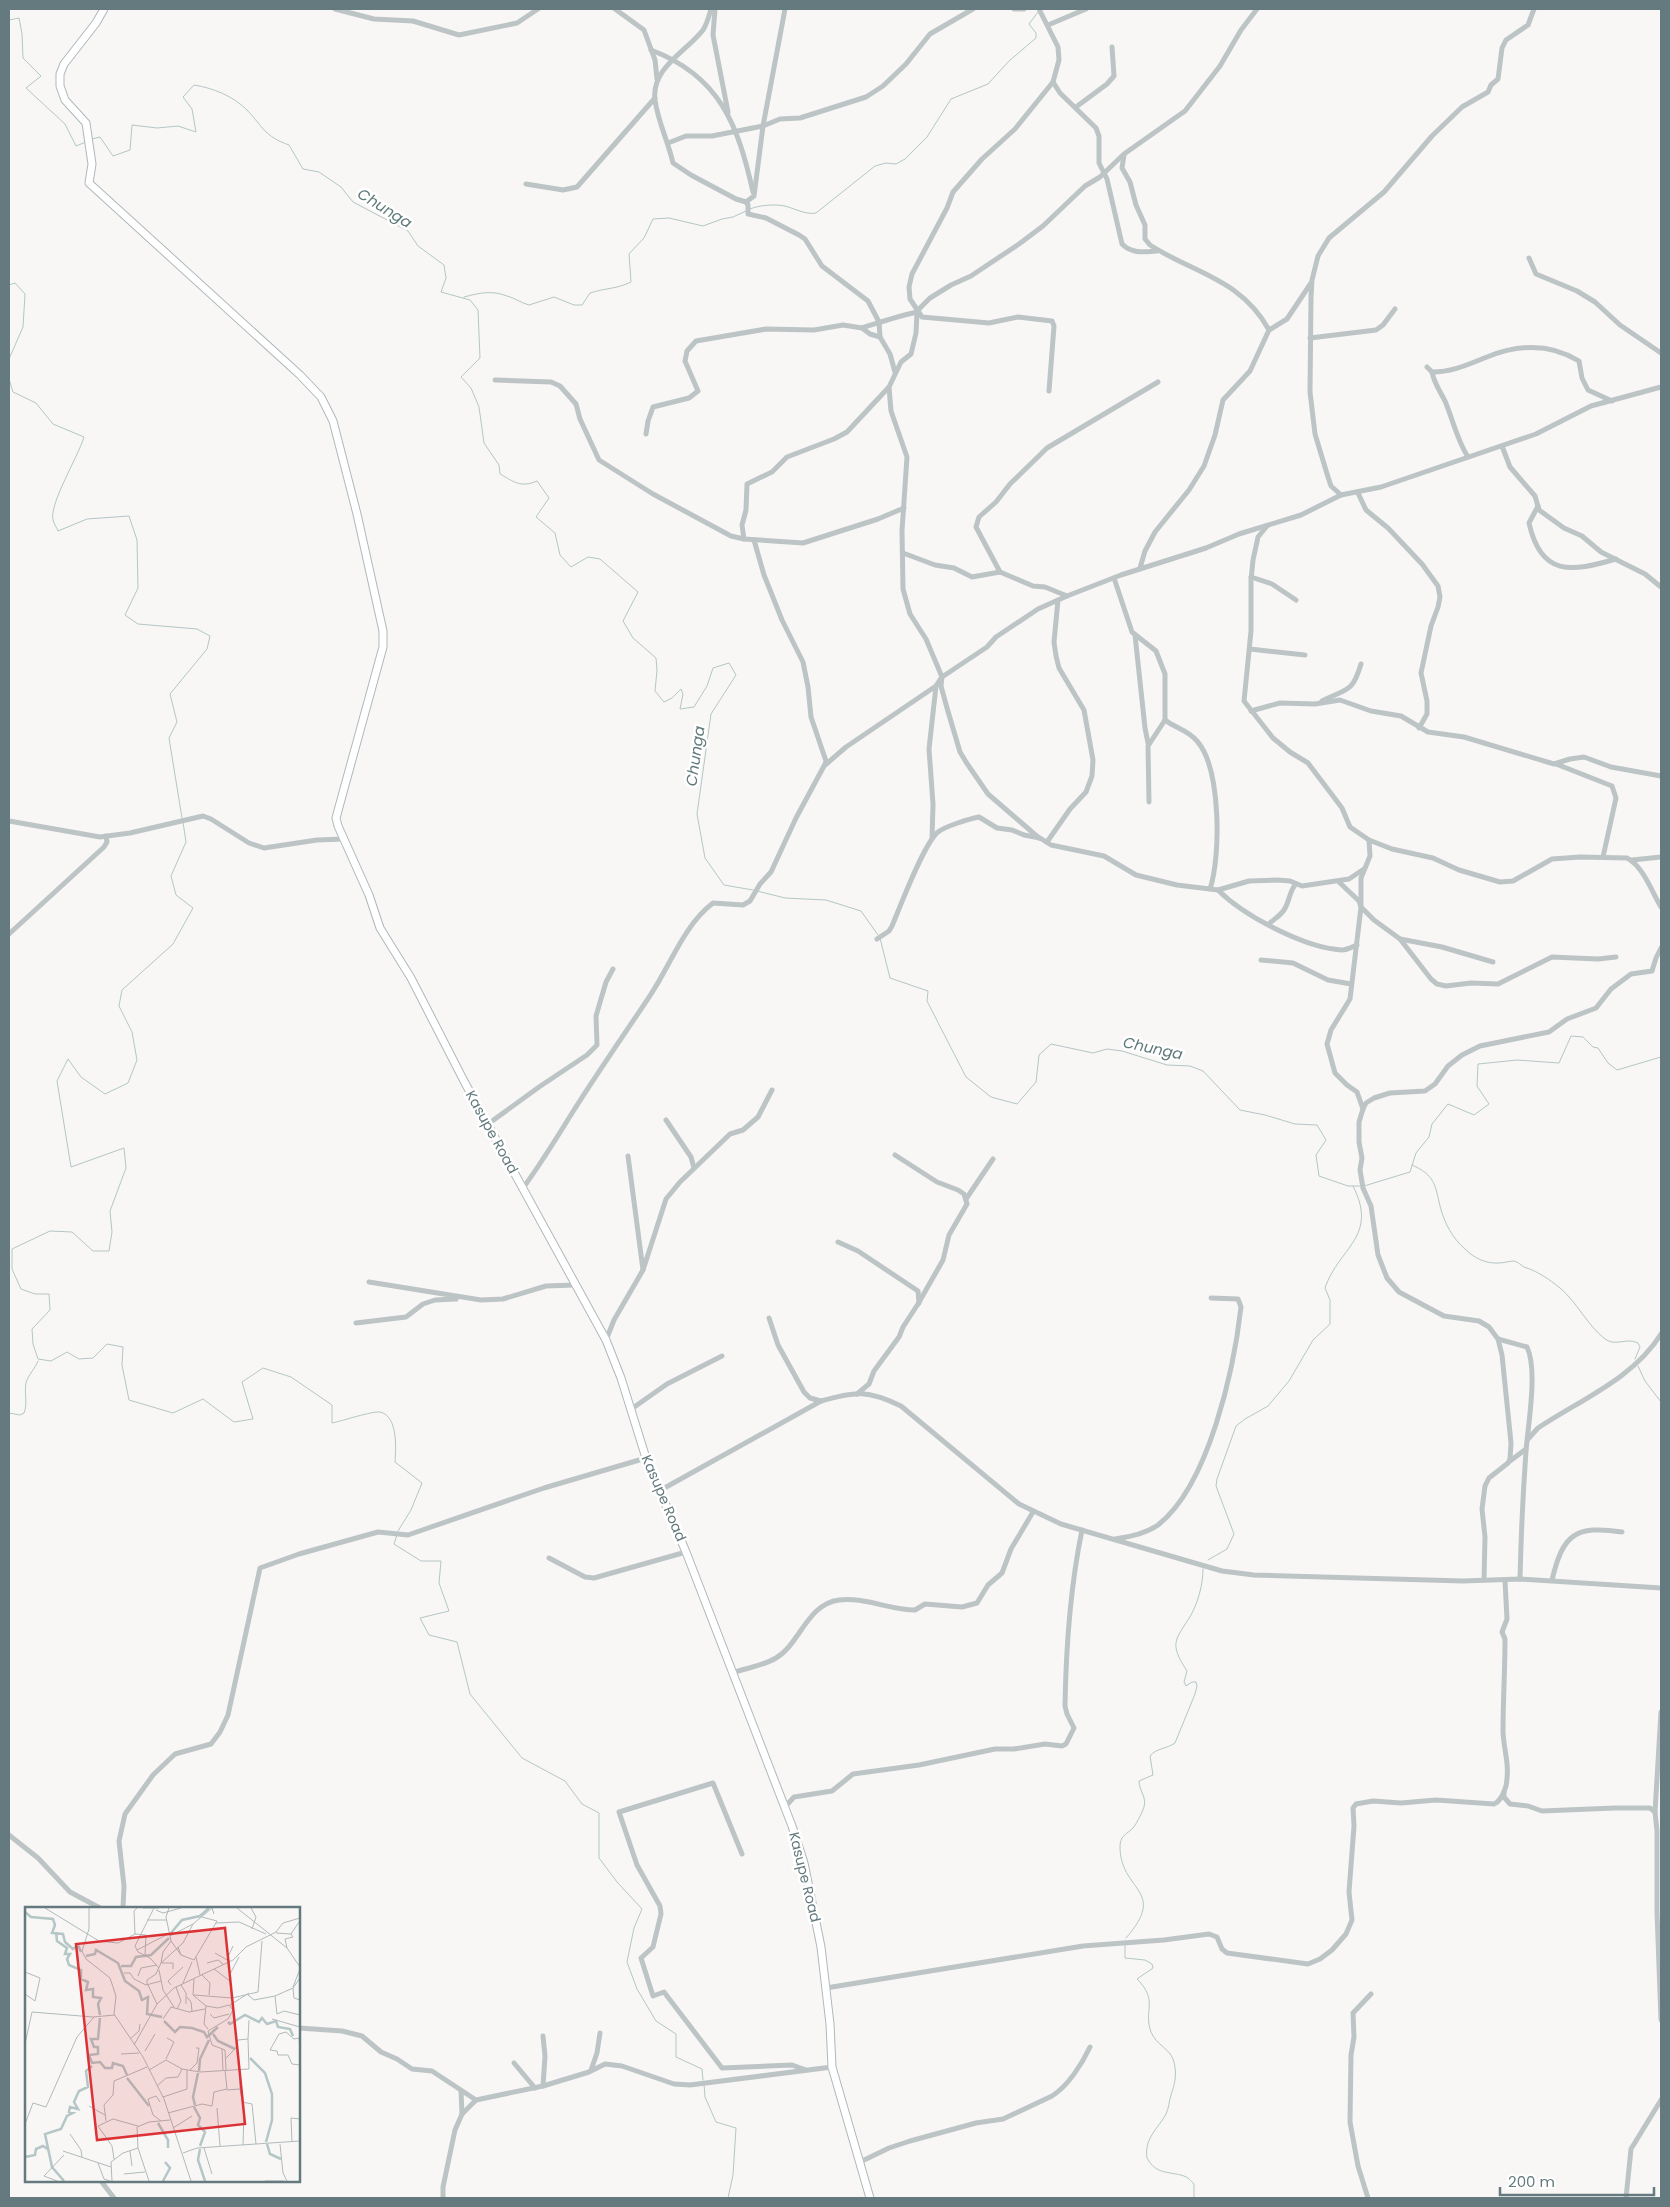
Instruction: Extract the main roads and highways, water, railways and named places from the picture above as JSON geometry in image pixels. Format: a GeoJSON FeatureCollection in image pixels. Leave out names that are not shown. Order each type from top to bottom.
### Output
{"type":"FeatureCollection","features":[{"type":"Feature","properties":{"kind":"waterway"},"geometry":{"type":"LineString","coordinates":[[750,209],[777,205],[816,213],[875,166],[886,163],[896,164],[905,159],[927,137],[951,99],[988,84],[1009,61],[1036,38],[1036,33],[1029,24],[1038,12]]}},
{"type":"Feature","properties":{"kind":"waterway","name":"Chunga"},"geometry":{"type":"LineString","coordinates":[[9,20],[19,18],[23,58],[41,76],[26,88],[65,124],[76,146],[86,142]]}},
{"type":"Feature","properties":{"kind":"waterway","name":"Chunga"},"geometry":{"type":"LineString","coordinates":[[92,139],[100,137],[113,156],[130,150],[132,125],[157,128],[178,126],[196,132],[192,109],[183,97],[194,85],[208,88],[229,97],[241,105],[269,135],[289,145],[303,169],[319,172],[341,187],[353,202],[408,231],[418,246],[444,265],[446,278],[441,292],[470,300],[478,310],[480,358],[461,377],[471,388],[479,407],[484,443],[499,465],[500,474],[522,484],[537,481],[549,498],[536,517],[555,533],[560,555],[571,567],[588,557],[600,559],[638,592],[623,621],[633,638],[656,658],[655,691],[664,702],[672,698],[681,689],[683,694],[680,709],[694,707],[707,686],[713,668],[729,663],[736,675],[711,714],[697,814],[705,858],[724,885],[753,890]]}},
{"type":"Feature","properties":{"kind":"waterway"},"geometry":{"type":"LineString","coordinates":[[464,297],[480,293],[501,294],[529,305],[554,297],[574,305],[582,305],[590,293],[631,282],[629,254],[644,238],[653,219],[669,218],[703,226],[746,211]]}},
{"type":"Feature","properties":{"kind":"waterway"},"geometry":{"type":"LineString","coordinates":[[9,285],[15,283],[25,294],[23,327],[9,359]]}},
{"type":"Feature","properties":{"kind":"waterway"},"geometry":{"type":"LineString","coordinates":[[9,379],[13,392],[36,403],[53,424],[84,437],[55,503],[53,520],[58,531],[87,519],[129,516],[137,540],[138,588],[125,615],[138,624],[197,629],[210,636],[207,649],[170,694],[177,722],[169,738],[182,818]]}},
{"type":"Feature","properties":{"kind":"waterway"},"geometry":{"type":"LineString","coordinates":[[183,822],[186,842],[171,876],[176,895],[193,908],[173,944],[122,990],[119,1006],[132,1032],[137,1060],[128,1083],[105,1094],[81,1077],[68,1059],[57,1081],[71,1167],[124,1148],[126,1168],[110,1211],[112,1232],[109,1251],[93,1251],[72,1232],[50,1231],[12,1249],[12,1269],[21,1289],[35,1294],[49,1294],[50,1310],[32,1329],[33,1344],[38,1359],[51,1361],[67,1352],[79,1359],[93,1358],[107,1344],[123,1347],[122,1365],[129,1400],[173,1413],[203,1399],[234,1422],[253,1419],[242,1382],[263,1368],[291,1377],[332,1405],[332,1423],[376,1412],[386,1415],[395,1433],[395,1462],[422,1483],[411,1510],[398,1531]]}},
{"type":"Feature","properties":{"kind":"waterway","name":"Chunga"},"geometry":{"type":"LineString","coordinates":[[757,891],[785,898],[826,900],[861,911],[878,935]]}},
{"type":"Feature","properties":{"kind":"waterway","name":"Chunga"},"geometry":{"type":"LineString","coordinates":[[880,938],[890,978],[928,991],[927,1001],[966,1077],[991,1097],[1017,1104],[1036,1082],[1039,1055],[1051,1044],[1093,1053],[1107,1049],[1122,1051],[1167,1065],[1190,1066],[1203,1071],[1240,1110],[1295,1124],[1317,1125],[1326,1140],[1316,1155],[1319,1176],[1348,1186],[1360,1186]]}},
{"type":"Feature","properties":{"kind":"waterway","name":"Chunga"},"geometry":{"type":"LineString","coordinates":[[1364,1186],[1410,1172],[1416,1153],[1429,1137],[1432,1124],[1448,1104],[1474,1115],[1489,1104],[1477,1086],[1478,1064],[1517,1060],[1559,1063],[1571,1036],[1583,1037],[1593,1047],[1598,1048],[1608,1063],[1617,1070],[1661,1057]]}},
{"type":"Feature","properties":{"kind":"waterway"},"geometry":{"type":"LineString","coordinates":[[1412,1165],[1420,1169],[1433,1181],[1446,1224],[1460,1245],[1480,1260],[1499,1263],[1515,1261],[1547,1278],[1572,1300],[1605,1339],[1613,1342],[1634,1341],[1638,1343],[1640,1347],[1635,1359]]}},
{"type":"Feature","properties":{"kind":"waterway"},"geometry":{"type":"LineString","coordinates":[[1208,1560],[1227,1549],[1234,1534],[1216,1486],[1236,1426],[1268,1406],[1289,1381],[1313,1340],[1330,1324],[1330,1300],[1325,1288],[1331,1274],[1354,1241],[1362,1218],[1360,1203],[1353,1186]]}},
{"type":"Feature","properties":{"kind":"waterway"},"geometry":{"type":"LineString","coordinates":[[9,1413],[20,1415],[24,1413],[26,1406],[26,1383],[38,1361]]}},
{"type":"Feature","properties":{"kind":"waterway"},"geometry":{"type":"LineString","coordinates":[[1638,1366],[1645,1381],[1661,1402]]}},
{"type":"Feature","properties":{"kind":"waterway"},"geometry":{"type":"LineString","coordinates":[[397,1535],[394,1544],[421,1561],[441,1561],[439,1583],[449,1611],[420,1618],[429,1635],[457,1642],[470,1694],[522,1758],[565,1781],[582,1804],[599,1813],[599,1858],[617,1882],[642,1909],[634,1928],[627,1962],[637,1989],[656,2021],[676,2034],[676,2057],[702,2069],[703,2080]]}},
{"type":"Feature","properties":{"kind":"waterway"},"geometry":{"type":"LineString","coordinates":[[1126,1938],[1138,1922],[1143,1909],[1143,1899],[1127,1872],[1122,1860],[1120,1845],[1123,1837],[1135,1826],[1144,1807],[1145,1803],[1139,1781],[1153,1775],[1150,1756],[1155,1751],[1175,1743],[1195,1694],[1196,1682],[1186,1686],[1184,1682],[1187,1671],[1178,1654],[1176,1641],[1196,1605],[1203,1569]]}},
{"type":"Feature","properties":{"kind":"waterway"},"geometry":{"type":"LineString","coordinates":[[1125,1945],[1125,1958],[1145,1960],[1152,1964],[1153,1968],[1137,1979],[1144,1987],[1149,2000],[1151,2032],[1172,2058],[1175,2071],[1168,2109],[1152,2134],[1148,2145],[1147,2158],[1154,2167],[1163,2172],[1188,2178],[1194,2184],[1194,2198]]}},
{"type":"Feature","properties":{"kind":"waterway"},"geometry":{"type":"LineString","coordinates":[[704,2084],[705,2097],[716,2122],[736,2128],[733,2175],[728,2198]]}}]}
